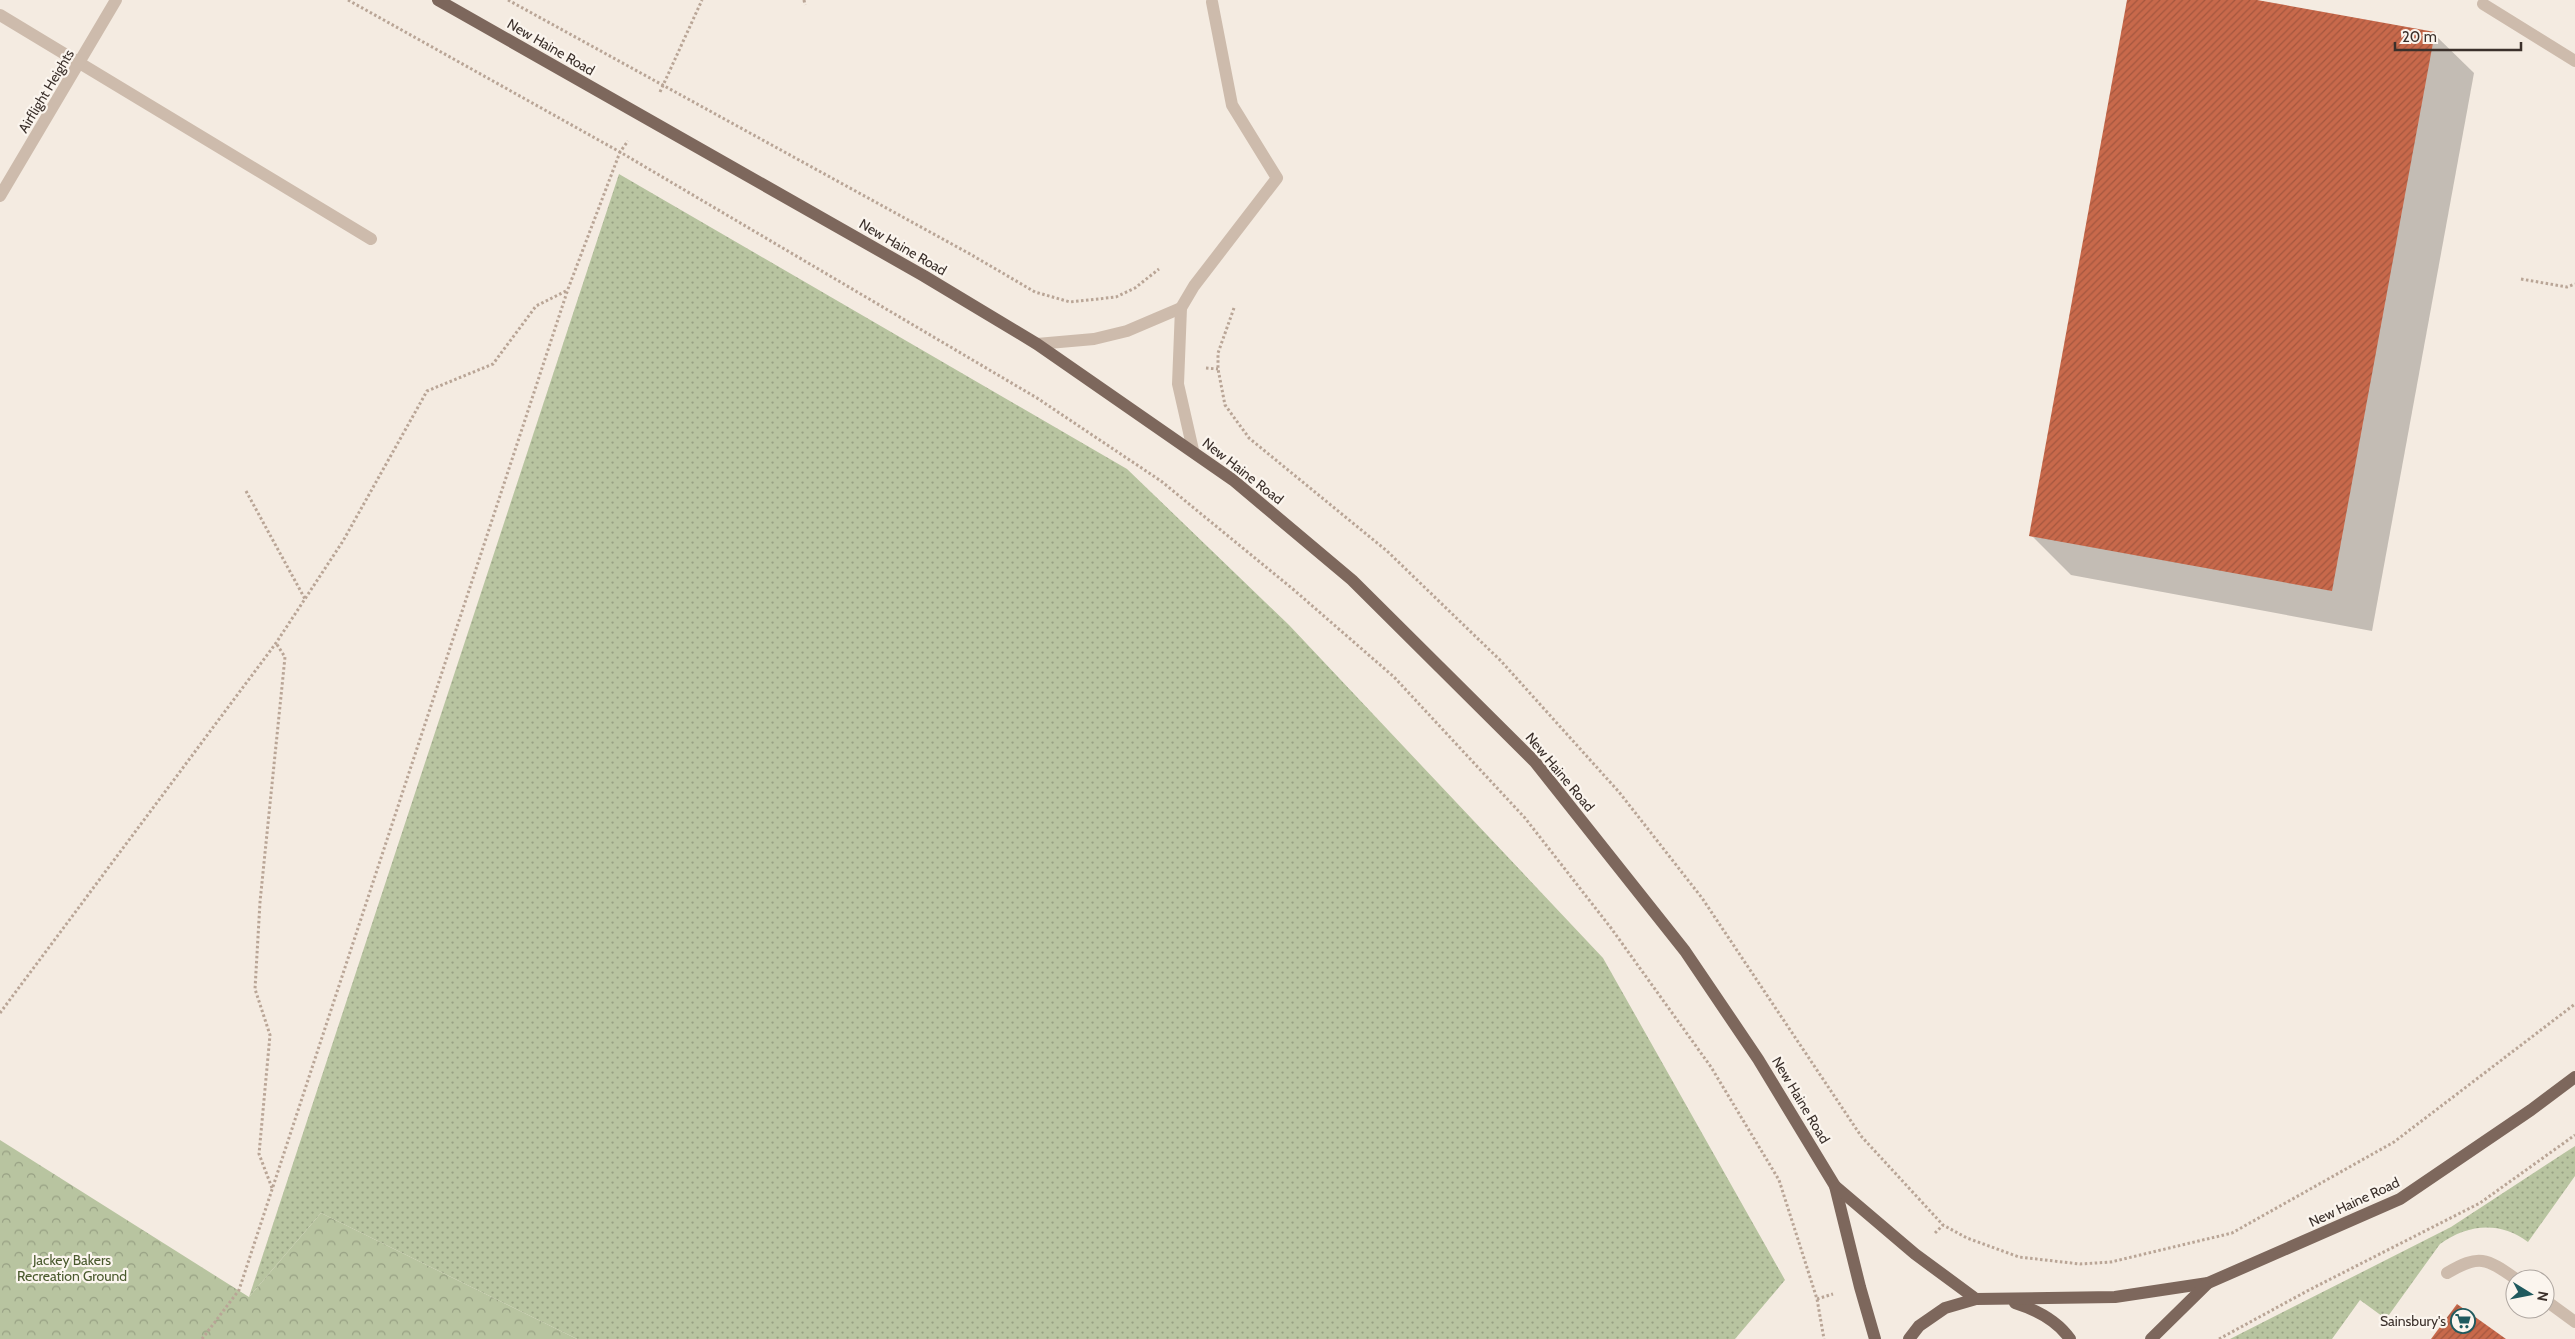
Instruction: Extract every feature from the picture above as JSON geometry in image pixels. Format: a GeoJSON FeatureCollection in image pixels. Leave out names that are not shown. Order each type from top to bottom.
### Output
{"type":"FeatureCollection","features":[{"type":"Feature","properties":{"kind":"main road","name":"New Haine Road"},"geometry":{"type":"LineString","coordinates":[[438,0],[924,276],[1037,344],[1193,450],[1233,480],[1352,580],[1535,762],[1685,951],[1758,1059],[1835,1186],[1875,1339]]}},
{"type":"Feature","properties":{"kind":"main road","name":"New Haine Road"},"geometry":{"type":"LineString","coordinates":[[1909,1339],[1919,1326],[1945,1308],[1976,1299],[2115,1297],[2208,1283],[2400,1199],[2531,1110],[2575,1077]]}},
{"type":"Feature","properties":{"kind":"main road","name":"New Haine Road"},"geometry":{"type":"LineString","coordinates":[[1835,1186],[1915,1254],[1976,1299]]}},
{"type":"Feature","properties":{"kind":"main road","name":"New Haine Road"},"geometry":{"type":"LineString","coordinates":[[2152,1339],[2208,1283]]}},
{"type":"Feature","properties":{"kind":"main road","name":"New Haine Road"},"geometry":{"type":"LineString","coordinates":[[2008,1300],[2038,1311],[2064,1330],[2070,1339]]}},
{"type":"Feature","properties":{"kind":"street","name":"Airflight Heights"},"geometry":{"type":"LineString","coordinates":[[0,196],[80,64],[116,0]]}},
{"type":"Feature","properties":{"kind":"street"},"geometry":{"type":"LineString","coordinates":[[1193,450],[1178,384],[1181,308],[1194,286],[1277,178],[1232,105],[1212,2]]}},
{"type":"Feature","properties":{"kind":"street"},"geometry":{"type":"LineString","coordinates":[[2483,4],[2575,60]]}},
{"type":"Feature","properties":{"kind":"street"},"geometry":{"type":"LineString","coordinates":[[0,15],[372,238]]}},
{"type":"Feature","properties":{"kind":"street"},"geometry":{"type":"LineString","coordinates":[[1037,344],[1094,339],[1127,330],[1181,308]]}},
{"type":"Feature","properties":{"kind":"street"},"geometry":{"type":"LineString","coordinates":[[2446,1273],[2467,1261],[2491,1262],[2505,1272]]}},
{"type":"Feature","properties":{"kind":"street"},"geometry":{"type":"LineString","coordinates":[[2555,1307],[2575,1322]]}},
{"type":"Feature","properties":{"kind":"path"},"geometry":{"type":"LineString","coordinates":[[348,0],[620,152],[1037,398],[1161,481],[1294,590],[1394,677],[1525,818],[1611,928],[1711,1067],[1779,1180],[1817,1299],[1824,1339]]}},
{"type":"Feature","properties":{"kind":"path"},"geometry":{"type":"LineString","coordinates":[[508,0],[970,254],[1035,292],[1070,302],[1116,297],[1135,288],[1159,269]]}},
{"type":"Feature","properties":{"kind":"path"},"geometry":{"type":"LineString","coordinates":[[664,86],[702,0]]}},
{"type":"Feature","properties":{"kind":"path"},"geometry":{"type":"LineString","coordinates":[[804,0],[805,5]]}},
{"type":"Feature","properties":{"kind":"path"},"geometry":{"type":"LineString","coordinates":[[202,1339],[239,1290],[568,289],[620,152]]}},
{"type":"Feature","properties":{"kind":"path"},"geometry":{"type":"LineString","coordinates":[[2521,279],[2567,287],[2575,284]]}},
{"type":"Feature","properties":{"kind":"path"},"geometry":{"type":"LineString","coordinates":[[0,1013],[276,644],[343,541],[428,391],[493,364],[536,306],[568,289]]}},
{"type":"Feature","properties":{"kind":"path"},"geometry":{"type":"LineString","coordinates":[[1234,308],[1218,353],[1218,369],[1225,405],[1249,438],[1387,551],[1501,661],[1619,792],[1702,898],[1861,1136],[1943,1225],[1967,1238],[2019,1257],[2080,1264],[2111,1262],[2232,1233],[2394,1142],[2575,1004]]}},
{"type":"Feature","properties":{"kind":"path"},"geometry":{"type":"LineString","coordinates":[[246,490],[305,598]]}},
{"type":"Feature","properties":{"kind":"path"},"geometry":{"type":"LineString","coordinates":[[272,1189],[259,1154],[270,1035],[255,989],[260,902],[285,657],[276,644]]}},
{"type":"Feature","properties":{"kind":"path"},"geometry":{"type":"LineString","coordinates":[[2219,1339],[2309,1290],[2480,1203],[2575,1135]]}},
{"type":"Feature","properties":{"kind":"green space"},"geometry":{"type":"Polygon","coordinates":[[[619,174],[1127,469],[1289,625],[1603,958],[1785,1280],[1735,1339],[577,1339],[321,1213],[249,1297],[619,174]]]}},
{"type":"Feature","properties":{"kind":"green space","name":"Jackey Bakers Recreation Ground"},"geometry":{"type":"Polygon","coordinates":[[[0,1140],[249,1297],[321,1213],[577,1339],[0,1339],[0,1140]]]}},
{"type":"Feature","properties":{"kind":"green space"},"geometry":{"type":"Polygon","coordinates":[[[2575,1146],[2575,1176],[2528,1242],[2517,1235],[2495,1228],[2473,1229],[2451,1237],[2440,1244],[2386,1319],[2360,1300],[2332,1339],[2230,1339],[2451,1227],[2575,1146]]]}},
{"type":"Feature","properties":{"kind":"building"},"geometry":{"type":"Polygon","coordinates":[[[2127,0],[2257,0],[2435,32],[2332,591],[2029,536],[2127,0]]]}},
{"type":"Feature","properties":{"kind":"building","name":"Sainsbury's"},"geometry":{"type":"Polygon","coordinates":[[[2457,1304],[2506,1339],[2431,1339],[2457,1304]]]}},
{"type":"Feature","properties":{"kind":"place","name":"Sainsbury's"},"geometry":{"type":"Point","coordinates":[2463,1321]}}]}
